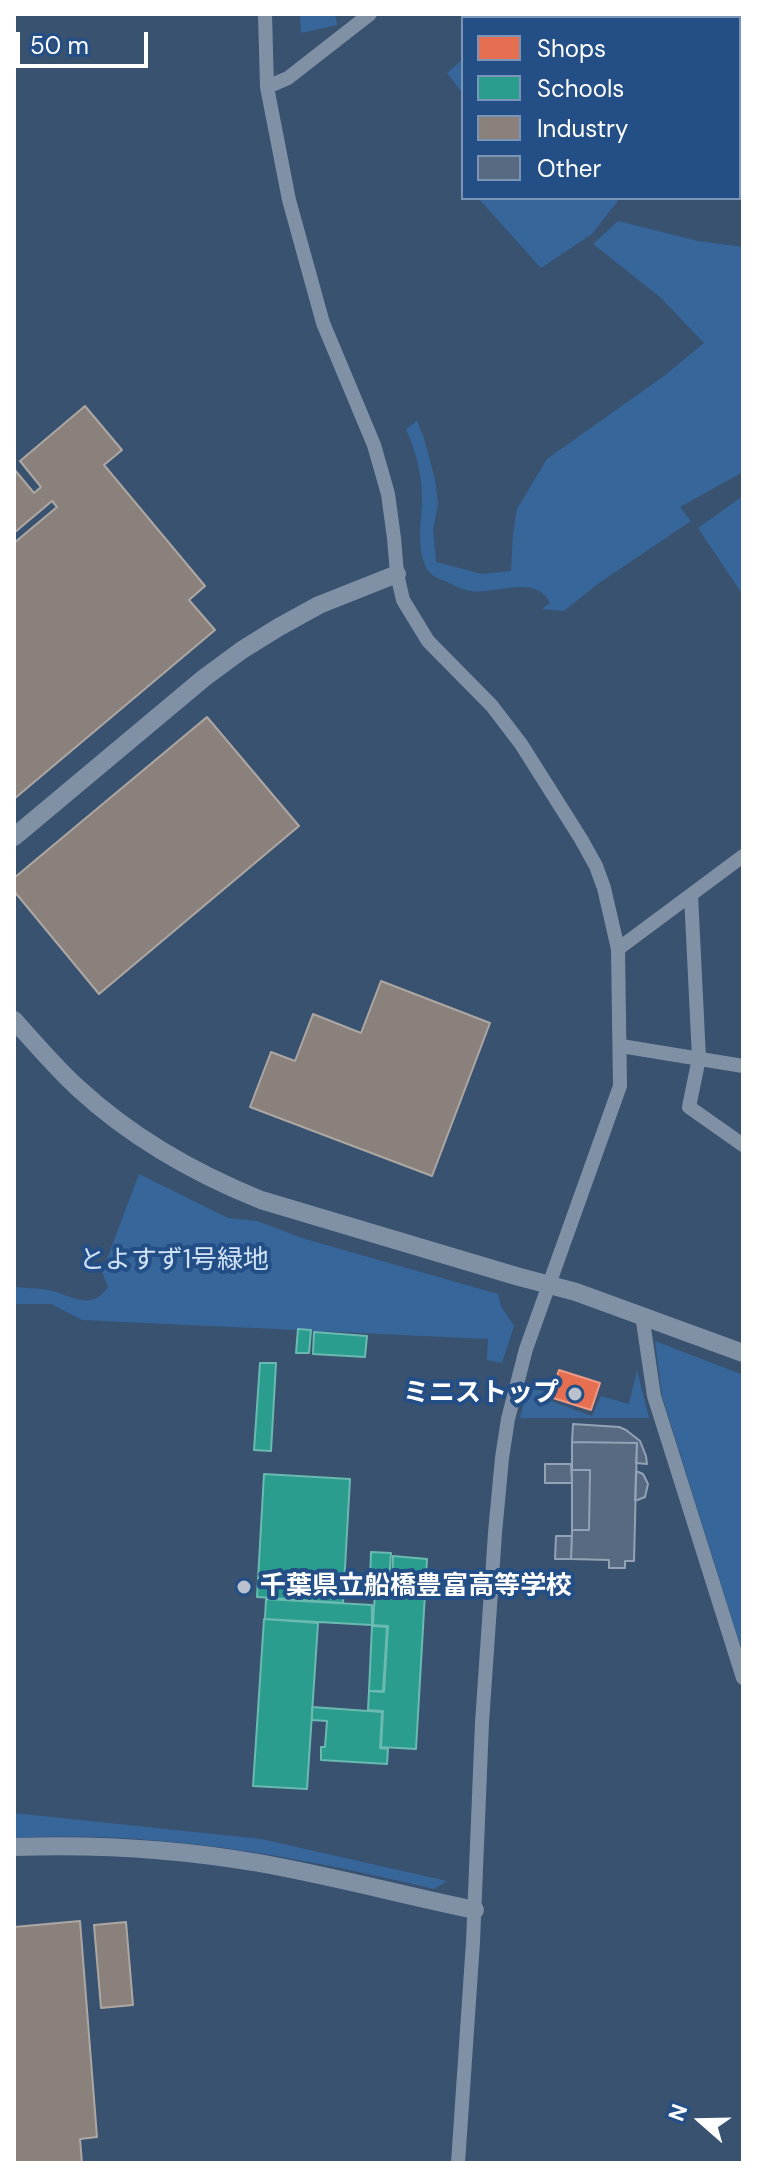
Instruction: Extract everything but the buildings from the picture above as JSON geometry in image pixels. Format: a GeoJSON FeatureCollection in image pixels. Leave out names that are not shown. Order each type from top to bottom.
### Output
{"type":"FeatureCollection","features":[{"type":"Feature","properties":{"kind":"street"},"geometry":{"type":"LineString","coordinates":[[265,14],[267,87],[289,200],[323,323],[374,445],[388,494],[403,600],[428,641],[492,706],[521,744],[581,839],[604,888],[618,949],[620,1086],[515,1386],[502,1458],[482,1723],[475,1910],[458,2163]]}},
{"type":"Feature","properties":{"kind":"street"},"geometry":{"type":"LineString","coordinates":[[267,87],[288,78],[370,14]]}},
{"type":"Feature","properties":{"kind":"street"},"geometry":{"type":"LineString","coordinates":[[14,837],[204,678],[242,650],[319,605],[397,574]]}},
{"type":"Feature","properties":{"kind":"street"},"geometry":{"type":"LineString","coordinates":[[618,949],[743,856]]}},
{"type":"Feature","properties":{"kind":"street"},"geometry":{"type":"LineString","coordinates":[[691,895],[699,1058],[689,1107],[743,1145]]}},
{"type":"Feature","properties":{"kind":"street"},"geometry":{"type":"LineString","coordinates":[[14,1020],[55,1065],[99,1106],[143,1139],[226,1186],[261,1200],[642,1315],[743,1353]]}},
{"type":"Feature","properties":{"kind":"street"},"geometry":{"type":"LineString","coordinates":[[621,1046],[743,1066]]}},
{"type":"Feature","properties":{"kind":"street"},"geometry":{"type":"LineString","coordinates":[[642,1315],[654,1396],[743,1678]]}},
{"type":"Feature","properties":{"kind":"street"},"geometry":{"type":"LineString","coordinates":[[14,1847],[130,1847],[205,1855],[361,1884],[475,1910]]}},
{"type":"Feature","properties":{"kind":"green space"},"geometry":{"type":"Polygon","coordinates":[[[300,14],[335,14],[337,25],[301,33],[300,14]]]}},
{"type":"Feature","properties":{"kind":"green space"},"geometry":{"type":"Polygon","coordinates":[[[461,61],[461,91],[447,73],[461,61]]]}},
{"type":"Feature","properties":{"kind":"green space"},"geometry":{"type":"Polygon","coordinates":[[[480,200],[618,200],[592,234],[541,268],[480,200]]]}},
{"type":"Feature","properties":{"kind":"green space"},"geometry":{"type":"Polygon","coordinates":[[[618,221],[698,241],[743,247],[743,472],[680,507],[691,521],[599,583],[564,611],[542,609],[550,603],[544,594],[535,589],[461,589],[431,574],[421,553],[421,483],[416,456],[406,429],[417,421],[435,480],[438,504],[433,530],[436,562],[482,574],[511,571],[517,509],[547,459],[664,376],[704,343],[660,297],[593,244],[618,221]]]}},
{"type":"Feature","properties":{"kind":"green space"},"geometry":{"type":"Polygon","coordinates":[[[743,496],[743,595],[698,528],[743,496]]]}},
{"type":"Feature","properties":{"kind":"green space","name":"とよすず1号緑地"},"geometry":{"type":"Polygon","coordinates":[[[139,1174],[228,1218],[257,1221],[305,1239],[498,1294],[501,1306],[514,1326],[502,1363],[487,1360],[488,1339],[82,1320],[51,1304],[14,1304],[14,1287],[48,1290],[80,1300],[101,1295],[108,1287],[102,1272],[139,1174]]]}},
{"type":"Feature","properties":{"kind":"green space"},"geometry":{"type":"Polygon","coordinates":[[[655,1341],[743,1375],[743,1654],[662,1396],[655,1341]]]}},
{"type":"Feature","properties":{"kind":"green space"},"geometry":{"type":"Polygon","coordinates":[[[637,1370],[649,1418],[520,1418],[528,1386],[549,1393],[548,1400],[592,1416],[601,1396],[629,1404],[637,1370]]]}},
{"type":"Feature","properties":{"kind":"green space"},"geometry":{"type":"Polygon","coordinates":[[[14,1813],[261,1839],[447,1881],[434,1889],[278,1856],[173,1842],[120,1838],[14,1838],[14,1813]]]}},
{"type":"Feature","properties":{"kind":"place","name":"ミニストップ"},"geometry":{"type":"Point","coordinates":[575,1394]}},
{"type":"Feature","properties":{"kind":"place","name":"千葉県立船橋豊富高等学校"},"geometry":{"type":"Point","coordinates":[244,1587]}}]}
